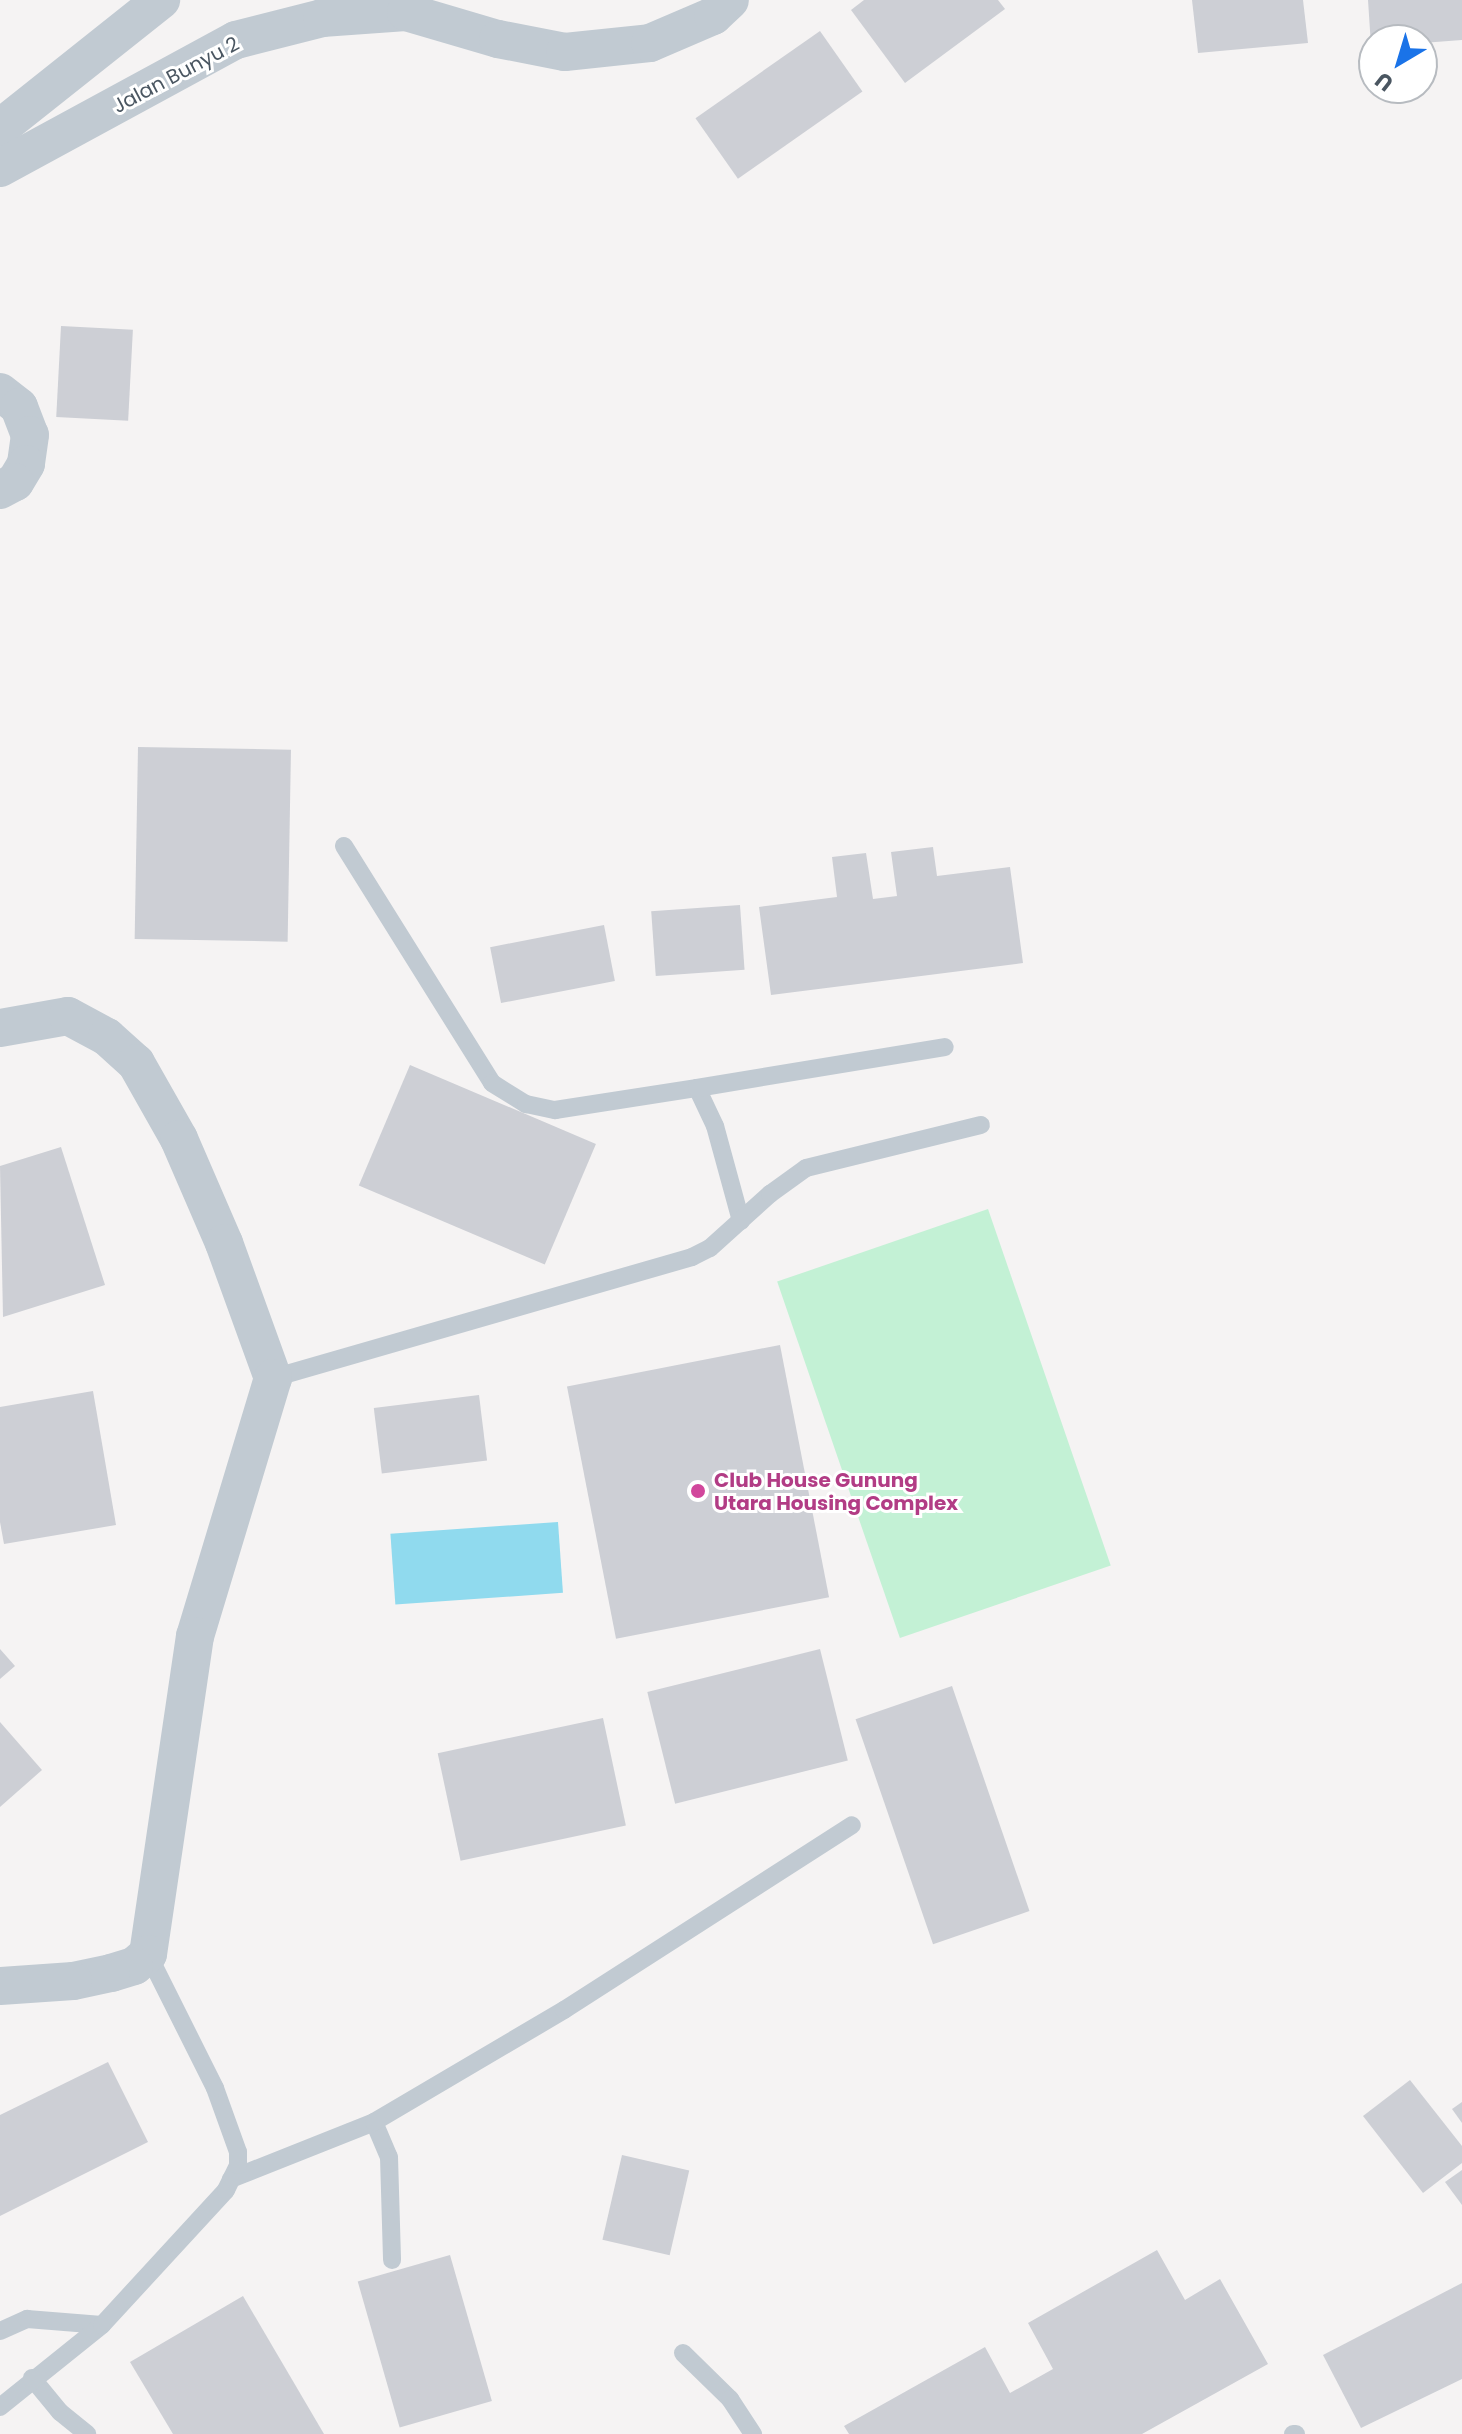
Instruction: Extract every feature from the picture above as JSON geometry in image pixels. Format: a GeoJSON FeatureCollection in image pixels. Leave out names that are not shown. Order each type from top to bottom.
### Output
{"type":"FeatureCollection","features":[{"type":"Feature","properties":{"kind":"street"},"geometry":{"type":"LineString","coordinates":[[0,128],[161,0]]}},
{"type":"Feature","properties":{"kind":"street","name":"Jalan Bunyu 2"},"geometry":{"type":"LineString","coordinates":[[0,168],[236,40],[322,18],[406,12],[498,39],[565,52],[650,43],[713,16],[730,0]]}},
{"type":"Feature","properties":{"kind":"street"},"geometry":{"type":"LineString","coordinates":[[0,392],[19,407],[30,435],[26,464],[15,482],[0,490]]}},
{"type":"Feature","properties":{"kind":"street"},"geometry":{"type":"LineString","coordinates":[[0,1028],[68,1016],[107,1037],[136,1063],[179,1139],[273,1378],[195,1636],[148,1954],[134,1966],[111,1973],[73,1981],[0,1986]]}},
{"type":"Feature","properties":{"kind":"lane"},"geometry":{"type":"LineString","coordinates":[[344,846],[492,1083],[526,1104],[555,1110],[945,1047]]}},
{"type":"Feature","properties":{"kind":"lane"},"geometry":{"type":"LineString","coordinates":[[697,1088],[715,1126],[741,1221]]}},
{"type":"Feature","properties":{"kind":"lane"},"geometry":{"type":"LineString","coordinates":[[273,1378],[692,1257],[710,1248],[806,1168],[981,1125]]}},
{"type":"Feature","properties":{"kind":"lane"},"geometry":{"type":"LineString","coordinates":[[231,2179],[374,2122],[564,2010],[852,1825]]}},
{"type":"Feature","properties":{"kind":"lane"},"geometry":{"type":"LineString","coordinates":[[0,2407],[32,2378],[102,2325],[226,2190],[238,2165],[238,2152],[215,2088],[148,1954]]}},
{"type":"Feature","properties":{"kind":"lane"},"geometry":{"type":"LineString","coordinates":[[374,2122],[389,2157],[392,2260]]}},
{"type":"Feature","properties":{"kind":"lane"},"geometry":{"type":"LineString","coordinates":[[0,2331],[27,2319],[102,2325]]}},
{"type":"Feature","properties":{"kind":"lane"},"geometry":{"type":"LineString","coordinates":[[683,2353],[730,2399],[753,2434]]}},
{"type":"Feature","properties":{"kind":"lane"},"geometry":{"type":"LineString","coordinates":[[32,2378],[60,2412],[87,2434]]}},
{"type":"Feature","properties":{"kind":"green space"},"geometry":{"type":"Polygon","coordinates":[[[988,1209],[1111,1565],[900,1638],[777,1282],[988,1209]]]}},
{"type":"Feature","properties":{"kind":"water"},"geometry":{"type":"Polygon","coordinates":[[[558,1522],[563,1593],[395,1605],[390,1534],[558,1522]]]}},
{"type":"Feature","properties":{"kind":"building"},"geometry":{"type":"Polygon","coordinates":[[[864,0],[998,0],[1005,9],[905,83],[851,10],[864,0]]]}},
{"type":"Feature","properties":{"kind":"building"},"geometry":{"type":"Polygon","coordinates":[[[1192,0],[1303,0],[1308,43],[1198,53],[1192,0]]]}},
{"type":"Feature","properties":{"kind":"building"},"geometry":{"type":"Polygon","coordinates":[[[1368,0],[1462,0],[1462,40],[1438,42],[1438,24],[1370,24],[1368,0]]]}},
{"type":"Feature","properties":{"kind":"building"},"geometry":{"type":"Polygon","coordinates":[[[820,31],[862,92],[738,179],[695,118],[820,31]]]}},
{"type":"Feature","properties":{"kind":"building"},"geometry":{"type":"Polygon","coordinates":[[[61,326],[133,330],[128,421],[56,417],[61,326]]]}},
{"type":"Feature","properties":{"kind":"building"},"geometry":{"type":"Polygon","coordinates":[[[138,747],[291,750],[288,942],[135,939],[138,747]]]}},
{"type":"Feature","properties":{"kind":"building"},"geometry":{"type":"Polygon","coordinates":[[[933,847],[937,876],[1010,867],[1023,963],[771,995],[759,907],[837,897],[832,857],[866,853],[873,899],[897,896],[891,852],[933,847]]]}},
{"type":"Feature","properties":{"kind":"building"},"geometry":{"type":"Polygon","coordinates":[[[740,905],[745,970],[656,976],[651,911],[740,905]]]}},
{"type":"Feature","properties":{"kind":"building"},"geometry":{"type":"Polygon","coordinates":[[[604,925],[615,981],[501,1003],[490,947],[604,925]]]}},
{"type":"Feature","properties":{"kind":"building"},"geometry":{"type":"Polygon","coordinates":[[[410,1065],[596,1144],[545,1265],[359,1186],[410,1065]]]}},
{"type":"Feature","properties":{"kind":"building"},"geometry":{"type":"Polygon","coordinates":[[[61,1147],[105,1285],[3,1317],[0,1166],[61,1147]]]}},
{"type":"Feature","properties":{"kind":"building","name":"Club House Gunung Utara Housing Complex"},"geometry":{"type":"Polygon","coordinates":[[[780,1345],[829,1597],[616,1639],[567,1386],[780,1345]]]}},
{"type":"Feature","properties":{"kind":"building"},"geometry":{"type":"Polygon","coordinates":[[[93,1391],[116,1525],[4,1544],[0,1522],[0,1407],[93,1391]]]}},
{"type":"Feature","properties":{"kind":"building"},"geometry":{"type":"Polygon","coordinates":[[[479,1395],[487,1461],[382,1473],[374,1408],[479,1395]]]}},
{"type":"Feature","properties":{"kind":"building"},"geometry":{"type":"Polygon","coordinates":[[[0,1649],[15,1666],[0,1679],[0,1649]]]}},
{"type":"Feature","properties":{"kind":"building"},"geometry":{"type":"Polygon","coordinates":[[[820,1649],[848,1761],[675,1804],[647,1692],[820,1649]]]}},
{"type":"Feature","properties":{"kind":"building"},"geometry":{"type":"Polygon","coordinates":[[[952,1686],[1029,1911],[933,1944],[856,1719],[952,1686]]]}},
{"type":"Feature","properties":{"kind":"building"},"geometry":{"type":"Polygon","coordinates":[[[603,1718],[626,1826],[461,1861],[438,1753],[603,1718]]]}},
{"type":"Feature","properties":{"kind":"building"},"geometry":{"type":"Polygon","coordinates":[[[0,1722],[42,1770],[0,1807],[0,1722]]]}},
{"type":"Feature","properties":{"kind":"building"},"geometry":{"type":"Polygon","coordinates":[[[108,2062],[148,2142],[0,2216],[0,2115],[108,2062]]]}},
{"type":"Feature","properties":{"kind":"building"},"geometry":{"type":"Polygon","coordinates":[[[1410,2080],[1462,2146],[1462,2163],[1423,2193],[1363,2116],[1410,2080]]]}},
{"type":"Feature","properties":{"kind":"building"},"geometry":{"type":"Polygon","coordinates":[[[1462,2102],[1462,2123],[1452,2109],[1462,2102]]]}},
{"type":"Feature","properties":{"kind":"building"},"geometry":{"type":"Polygon","coordinates":[[[622,2155],[689,2171],[670,2255],[602,2240],[622,2155]]]}},
{"type":"Feature","properties":{"kind":"building"},"geometry":{"type":"Polygon","coordinates":[[[1462,2170],[1462,2205],[1445,2182],[1462,2170]]]}},
{"type":"Feature","properties":{"kind":"building"},"geometry":{"type":"Polygon","coordinates":[[[1157,2250],[1185,2300],[1220,2279],[1268,2364],[1142,2434],[849,2434],[844,2426],[985,2347],[1010,2393],[1053,2369],[1028,2323],[1157,2250]]]}},
{"type":"Feature","properties":{"kind":"building"},"geometry":{"type":"Polygon","coordinates":[[[450,2255],[492,2401],[400,2428],[358,2281],[450,2255]]]}},
{"type":"Feature","properties":{"kind":"building"},"geometry":{"type":"Polygon","coordinates":[[[1462,2283],[1462,2379],[1361,2428],[1323,2355],[1462,2283]]]}},
{"type":"Feature","properties":{"kind":"building"},"geometry":{"type":"Polygon","coordinates":[[[243,2296],[324,2434],[173,2434],[130,2362],[243,2296]]]}},
{"type":"Feature","properties":{"kind":"place","name":"Club House Gunung Utara Housing Complex"},"geometry":{"type":"Point","coordinates":[698,1491]}}]}
